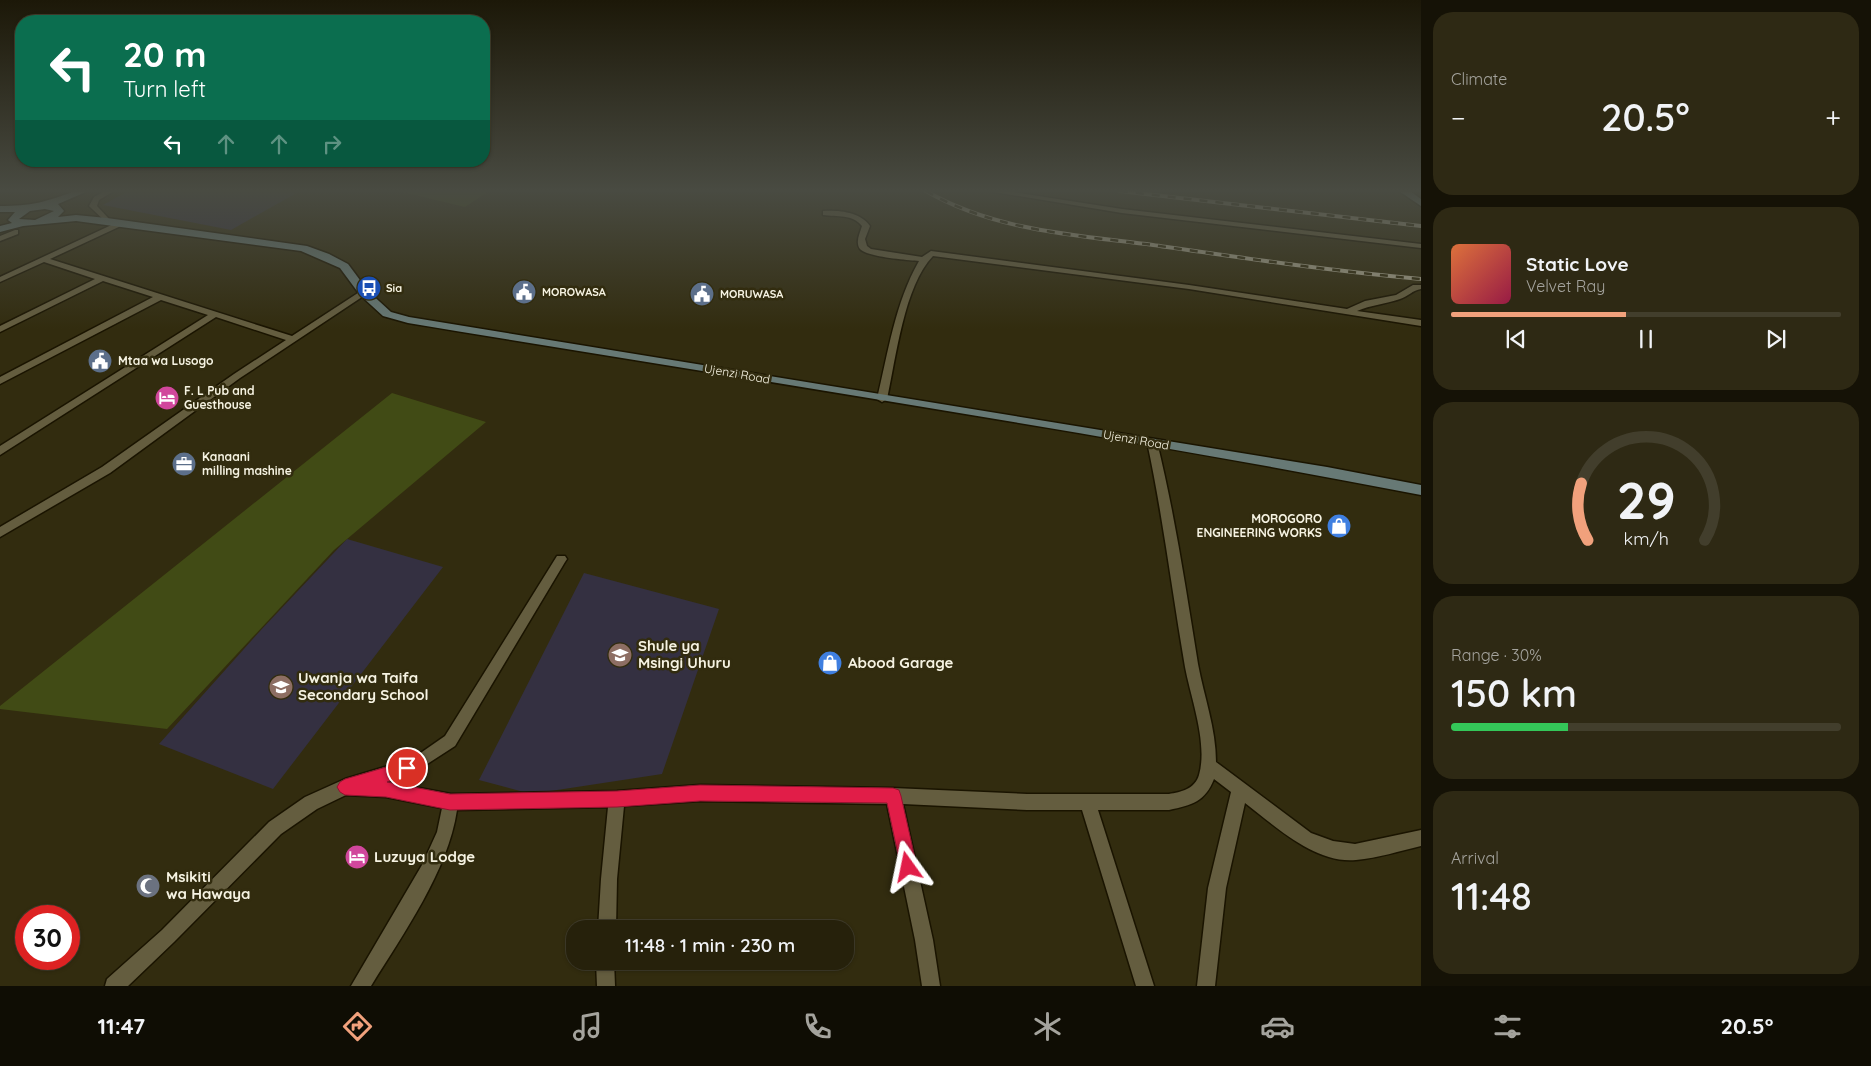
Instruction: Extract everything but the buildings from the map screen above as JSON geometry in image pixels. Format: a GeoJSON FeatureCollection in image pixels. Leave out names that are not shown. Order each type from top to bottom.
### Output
{"type":"FeatureCollection","features":[{"type":"Feature","properties":{"kind":"street"},"geometry":{"type":"LineString","coordinates":[[0,280],[92,237]]}},
{"type":"Feature","properties":{"kind":"street","name":"Ujenzi Road"},"geometry":{"type":"LineString","coordinates":[[212,237],[303,248],[325,256],[344,266],[364,293],[387,314],[408,320],[1152,442],[1421,490]]}},
{"type":"Feature","properties":{"kind":"street"},"geometry":{"type":"LineString","coordinates":[[861,237],[862,247],[869,251],[924,260]]}},
{"type":"Feature","properties":{"kind":"street"},"geometry":{"type":"LineString","coordinates":[[1344,237],[1421,246]]}},
{"type":"Feature","properties":{"kind":"street"},"geometry":{"type":"LineString","coordinates":[[882,399],[891,367],[904,302],[924,260],[931,253],[1189,287],[1421,323]]}},
{"type":"Feature","properties":{"kind":"street"},"geometry":{"type":"LineString","coordinates":[[45,260],[102,280],[293,339]]}},
{"type":"Feature","properties":{"kind":"street"},"geometry":{"type":"LineString","coordinates":[[0,329],[102,280]]}},
{"type":"Feature","properties":{"kind":"street"},"geometry":{"type":"LineString","coordinates":[[1347,312],[1368,303],[1399,297],[1416,287],[1421,287]]}},
{"type":"Feature","properties":{"kind":"street"},"geometry":{"type":"LineString","coordinates":[[0,533],[106,470],[293,339],[364,293]]}},
{"type":"Feature","properties":{"kind":"street"},"geometry":{"type":"LineString","coordinates":[[0,381],[160,298]]}},
{"type":"Feature","properties":{"kind":"street"},"geometry":{"type":"LineString","coordinates":[[0,451],[215,314]]}},
{"type":"Feature","properties":{"kind":"street"},"geometry":{"type":"LineString","coordinates":[[345,787],[386,789],[450,802],[617,799],[700,793],[893,796],[1027,802],[1169,802],[1187,798],[1201,789],[1205,782],[1208,765],[1205,729],[1196,692],[1161,481],[1152,442]]}},
{"type":"Feature","properties":{"kind":"street"},"geometry":{"type":"LineString","coordinates":[[114,986],[161,942],[275,828],[311,803],[345,787],[417,764],[431,757],[450,741],[562,559]]}},
{"type":"Feature","properties":{"kind":"street"},"geometry":{"type":"LineString","coordinates":[[1208,765],[1306,840],[1333,849],[1355,852],[1421,838]]}},
{"type":"Feature","properties":{"kind":"street"},"geometry":{"type":"LineString","coordinates":[[1206,986],[1216,888],[1240,789]]}},
{"type":"Feature","properties":{"kind":"street"},"geometry":{"type":"LineString","coordinates":[[893,796],[924,940],[931,986]]}},
{"type":"Feature","properties":{"kind":"street"},"geometry":{"type":"LineString","coordinates":[[607,920],[609,879],[617,799]]}},
{"type":"Feature","properties":{"kind":"street"},"geometry":{"type":"LineString","coordinates":[[360,986],[384,948],[432,860],[445,830],[450,802]]}},
{"type":"Feature","properties":{"kind":"street"},"geometry":{"type":"LineString","coordinates":[[1088,802],[1145,986]]}},
{"type":"Feature","properties":{"kind":"street"},"geometry":{"type":"LineString","coordinates":[[605,970],[606,986]]}},
{"type":"Feature","properties":{"kind":"shaded area","name":"Uwanja wa Taifa Secondary School"},"geometry":{"type":"Polygon","coordinates":[[[347,539],[443,567],[273,789],[159,744],[261,630],[347,539]]]}},
{"type":"Feature","properties":{"kind":"shaded area"},"geometry":{"type":"Polygon","coordinates":[[[584,573],[719,609],[662,774],[531,794],[479,780],[584,573]]]}},
{"type":"Feature","properties":{"kind":"green space"},"geometry":{"type":"Polygon","coordinates":[[[392,393],[486,422],[334,550],[167,729],[0,709],[0,706],[392,393]]]}},
{"type":"Feature","properties":{"kind":"railway"},"geometry":{"type":"LineString","coordinates":[[1090,237],[1287,264],[1421,279]]}},
{"type":"Feature","properties":{"kind":"place","name":"Sia"},"geometry":{"type":"Point","coordinates":[369,288]}},
{"type":"Feature","properties":{"kind":"place","name":"MOROWASA"},"geometry":{"type":"Point","coordinates":[524,292]}},
{"type":"Feature","properties":{"kind":"place","name":"MORUWASA"},"geometry":{"type":"Point","coordinates":[702,294]}},
{"type":"Feature","properties":{"kind":"place","name":"Mtaa wa Lusogo"},"geometry":{"type":"Point","coordinates":[100,361]}},
{"type":"Feature","properties":{"kind":"place","name":"F. L Pub and Guesthouse"},"geometry":{"type":"Point","coordinates":[167,398]}},
{"type":"Feature","properties":{"kind":"place","name":"Kanaani milling mashine"},"geometry":{"type":"Point","coordinates":[184,464]}},
{"type":"Feature","properties":{"kind":"place","name":"MOROGORO ENGINEERING WORKS"},"geometry":{"type":"Point","coordinates":[1339,526]}},
{"type":"Feature","properties":{"kind":"place","name":"Shule ya Msingi Uhuru"},"geometry":{"type":"Point","coordinates":[620,655]}},
{"type":"Feature","properties":{"kind":"place","name":"Abood Garage"},"geometry":{"type":"Point","coordinates":[830,663]}},
{"type":"Feature","properties":{"kind":"place","name":"Uwanja wa Taifa Secondary School"},"geometry":{"type":"Point","coordinates":[281,687]}},
{"type":"Feature","properties":{"kind":"place","name":"Luzuya Lodge"},"geometry":{"type":"Point","coordinates":[357,857]}},
{"type":"Feature","properties":{"kind":"place","name":"Msikiti wa Hawaya"},"geometry":{"type":"Point","coordinates":[148,886]}},
{"type":"Feature","properties":{"kind":"route"},"geometry":{"type":"LineString","coordinates":[[407,768],[345,787],[386,789],[450,802],[617,799],[700,793],[893,796],[908,867]]}}]}
